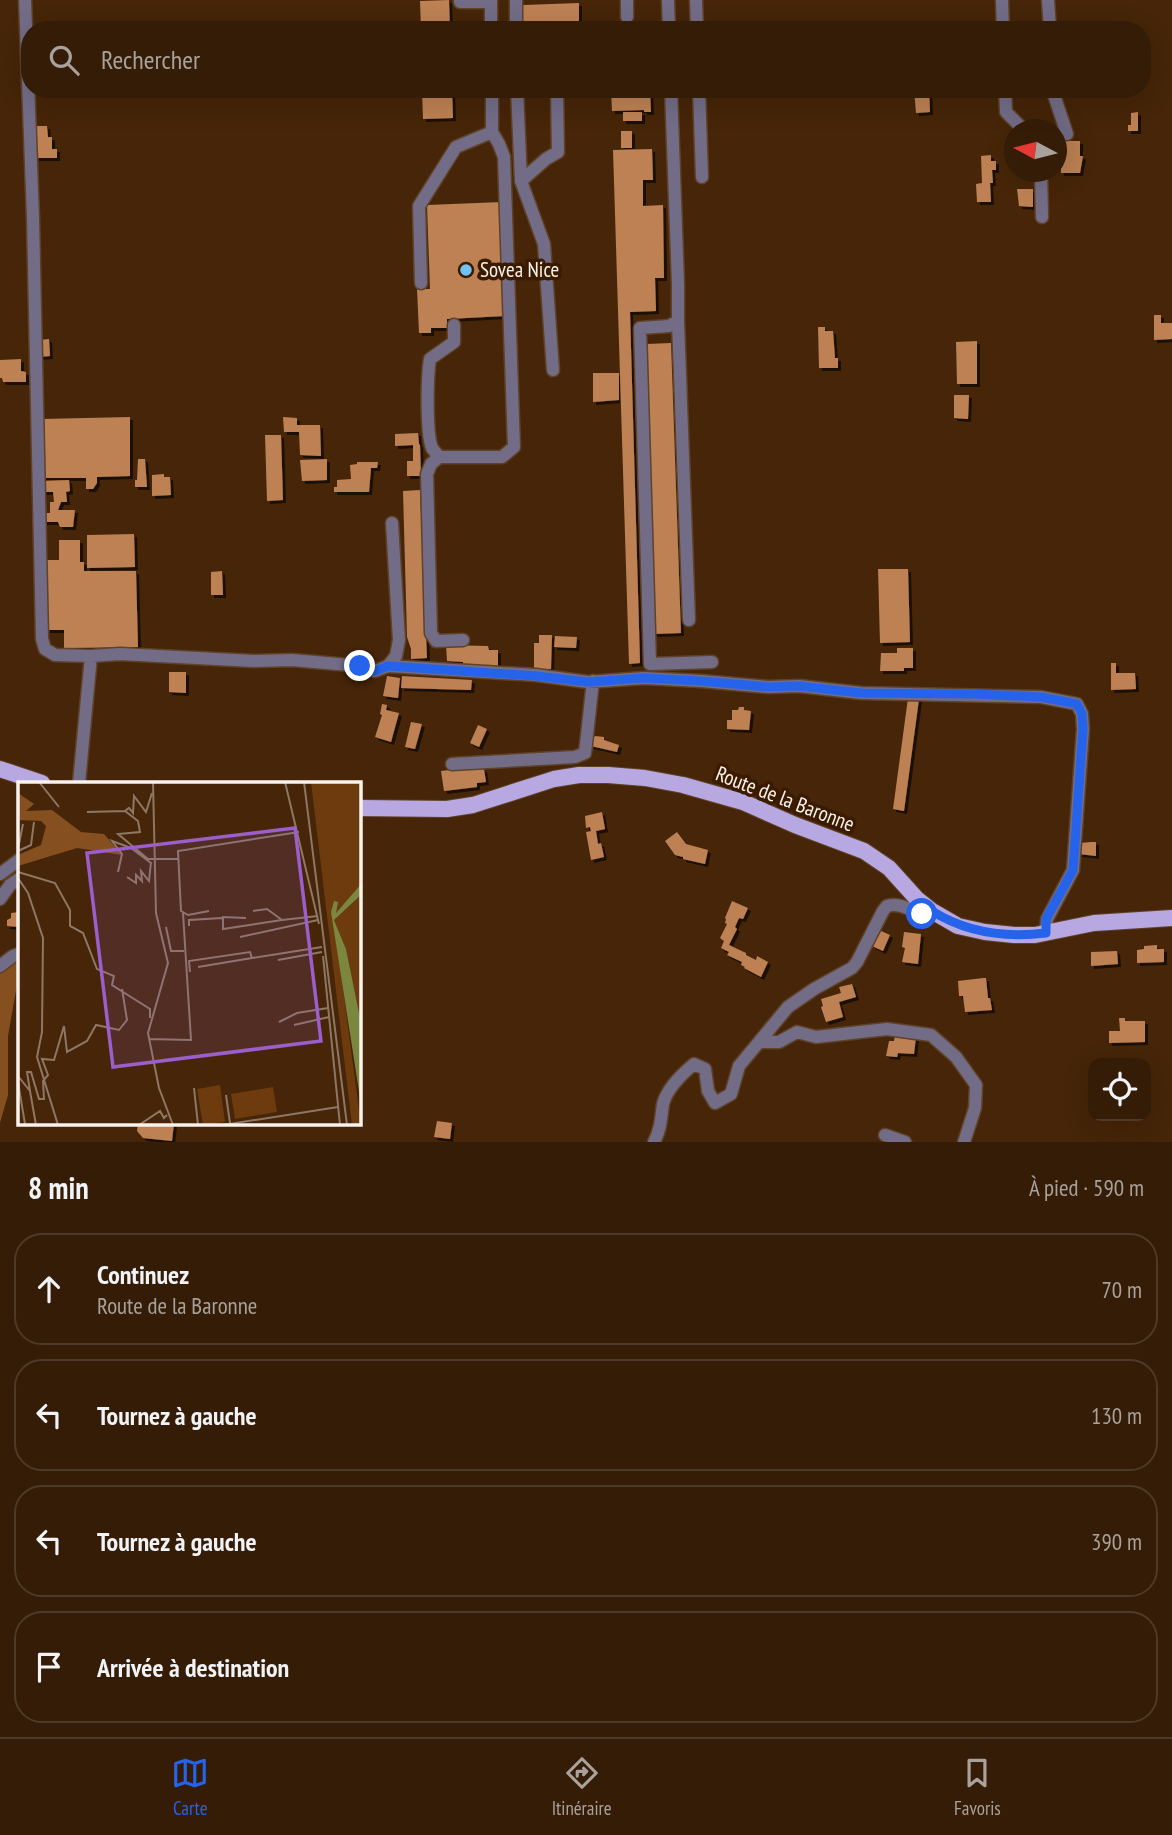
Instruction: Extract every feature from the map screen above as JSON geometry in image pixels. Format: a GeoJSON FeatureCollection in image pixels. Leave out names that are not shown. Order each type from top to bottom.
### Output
{"type":"FeatureCollection","features":[{"type":"Feature","properties":{"kind":"main road"},"geometry":{"type":"LineString","coordinates":[[0,769],[38,782]]}},
{"type":"Feature","properties":{"kind":"main road","name":"Route de la Baronne"},"geometry":{"type":"LineString","coordinates":[[360,808],[447,808],[473,805],[554,779],[579,775],[645,778],[671,782],[743,802],[864,851],[890,868],[932,911],[958,926],[1014,935],[1046,933],[1094,923],[1172,918]]}},
{"type":"Feature","properties":{"kind":"street"},"geometry":{"type":"LineString","coordinates":[[25,0],[26,21]]}},
{"type":"Feature","properties":{"kind":"street"},"geometry":{"type":"LineString","coordinates":[[460,0],[491,1],[491,21]]}},
{"type":"Feature","properties":{"kind":"street"},"geometry":{"type":"LineString","coordinates":[[516,0],[516,21]]}},
{"type":"Feature","properties":{"kind":"street"},"geometry":{"type":"LineString","coordinates":[[626,0],[627,17]]}},
{"type":"Feature","properties":{"kind":"street"},"geometry":{"type":"LineString","coordinates":[[668,0],[669,21]]}},
{"type":"Feature","properties":{"kind":"street"},"geometry":{"type":"LineString","coordinates":[[696,0],[697,21]]}},
{"type":"Feature","properties":{"kind":"street"},"geometry":{"type":"LineString","coordinates":[[1002,0],[1003,21]]}},
{"type":"Feature","properties":{"kind":"street"},"geometry":{"type":"LineString","coordinates":[[1048,0],[1049,21]]}},
{"type":"Feature","properties":{"kind":"street"},"geometry":{"type":"LineString","coordinates":[[29,98],[42,639],[46,649],[55,655],[120,654],[254,661],[292,660],[360,666],[375,671],[388,666],[593,681],[644,678],[768,687],[799,686],[861,693],[1041,697],[1077,704],[1082,714],[1083,729],[1073,870],[1046,919],[1046,933]]}},
{"type":"Feature","properties":{"kind":"street"},"geometry":{"type":"LineString","coordinates":[[463,640],[436,641],[431,633],[427,474],[431,464],[439,457],[502,457],[514,447],[504,157],[492,132],[492,98]]}},
{"type":"Feature","properties":{"kind":"street"},"geometry":{"type":"LineString","coordinates":[[517,98],[521,181],[544,244],[553,370]]}},
{"type":"Feature","properties":{"kind":"street"},"geometry":{"type":"LineString","coordinates":[[521,181],[558,152],[556,98]]}},
{"type":"Feature","properties":{"kind":"street"},"geometry":{"type":"LineString","coordinates":[[671,98],[689,620]]}},
{"type":"Feature","properties":{"kind":"street"},"geometry":{"type":"LineString","coordinates":[[699,98],[702,177]]}},
{"type":"Feature","properties":{"kind":"street"},"geometry":{"type":"LineString","coordinates":[[1005,98],[1006,112],[1013,119]]}},
{"type":"Feature","properties":{"kind":"street"},"geometry":{"type":"LineString","coordinates":[[1055,98],[1061,119]]}},
{"type":"Feature","properties":{"kind":"street"},"geometry":{"type":"LineString","coordinates":[[421,283],[419,206],[456,147],[492,132]]}},
{"type":"Feature","properties":{"kind":"street"},"geometry":{"type":"LineString","coordinates":[[1041,182],[1042,217]]}},
{"type":"Feature","properties":{"kind":"street"},"geometry":{"type":"LineString","coordinates":[[678,321],[669,326],[640,328],[650,664],[712,662]]}},
{"type":"Feature","properties":{"kind":"street"},"geometry":{"type":"LineString","coordinates":[[439,457],[433,449],[430,434],[428,373],[430,359],[454,342],[454,325]]}},
{"type":"Feature","properties":{"kind":"street"},"geometry":{"type":"LineString","coordinates":[[388,666],[396,656],[398,640],[392,523]]}},
{"type":"Feature","properties":{"kind":"street"},"geometry":{"type":"LineString","coordinates":[[79,782],[91,656]]}},
{"type":"Feature","properties":{"kind":"street"},"geometry":{"type":"LineString","coordinates":[[452,764],[575,757],[585,753],[593,681]]}},
{"type":"Feature","properties":{"kind":"street"},"geometry":{"type":"LineString","coordinates":[[0,874],[18,861]]}},
{"type":"Feature","properties":{"kind":"street"},"geometry":{"type":"LineString","coordinates":[[0,899],[18,880]]}},
{"type":"Feature","properties":{"kind":"street"},"geometry":{"type":"LineString","coordinates":[[654,1142],[660,1130],[664,1100],[680,1076],[694,1064],[705,1069],[708,1091],[715,1103],[731,1094],[739,1066],[788,1007],[852,968],[857,962],[887,906],[900,904],[922,914],[932,911]]}},
{"type":"Feature","properties":{"kind":"street"},"geometry":{"type":"LineString","coordinates":[[0,966],[18,954]]}},
{"type":"Feature","properties":{"kind":"street"},"geometry":{"type":"LineString","coordinates":[[759,1042],[779,1042],[797,1032],[816,1037],[887,1029],[930,1035],[956,1057],[976,1085],[975,1108],[964,1142]]}},
{"type":"Feature","properties":{"kind":"street"},"geometry":{"type":"LineString","coordinates":[[885,1135],[905,1142]]}},
{"type":"Feature","properties":{"kind":"shaded area"},"geometry":{"type":"Polygon","coordinates":[[[18,959],[18,980],[8,1036],[8,1095],[0,1123],[0,968],[18,959]]]}},
{"type":"Feature","properties":{"kind":"building"},"geometry":{"type":"Polygon","coordinates":[[[449,0],[450,21],[421,21],[420,1],[449,0]]]}},
{"type":"Feature","properties":{"kind":"building"},"geometry":{"type":"Polygon","coordinates":[[[579,3],[579,21],[523,21],[523,5],[579,3]]]}},
{"type":"Feature","properties":{"kind":"building"},"geometry":{"type":"Polygon","coordinates":[[[422,98],[452,98],[453,118],[423,119],[422,98]]]}},
{"type":"Feature","properties":{"kind":"building"},"geometry":{"type":"Polygon","coordinates":[[[611,98],[650,98],[651,112],[612,111],[611,98]]]}},
{"type":"Feature","properties":{"kind":"building"},"geometry":{"type":"Polygon","coordinates":[[[915,98],[929,98],[930,112],[916,113],[915,98]]]}},
{"type":"Feature","properties":{"kind":"building"},"geometry":{"type":"Polygon","coordinates":[[[623,112],[642,112],[642,121],[623,121],[623,112]]]}},
{"type":"Feature","properties":{"kind":"building"},"geometry":{"type":"Polygon","coordinates":[[[1138,112],[1138,131],[1128,131],[1131,113],[1138,112]]]}},
{"type":"Feature","properties":{"kind":"building"},"geometry":{"type":"Polygon","coordinates":[[[35,126],[47,126],[48,137],[52,137],[52,149],[57,149],[57,158],[36,158],[35,126]]]}},
{"type":"Feature","properties":{"kind":"building"},"geometry":{"type":"Polygon","coordinates":[[[621,131],[632,131],[632,148],[621,148],[621,131]]]}},
{"type":"Feature","properties":{"kind":"building"},"geometry":{"type":"Polygon","coordinates":[[[1067,141],[1080,141],[1080,156],[1083,156],[1080,173],[1067,173],[1067,141]]]}},
{"type":"Feature","properties":{"kind":"building"},"geometry":{"type":"Polygon","coordinates":[[[652,149],[653,180],[643,180],[643,206],[663,205],[664,278],[655,278],[656,311],[630,312],[640,663],[629,664],[613,150],[652,149]]]}},
{"type":"Feature","properties":{"kind":"building"},"geometry":{"type":"Polygon","coordinates":[[[991,155],[991,161],[996,161],[996,170],[992,170],[991,202],[977,202],[976,184],[982,183],[981,156],[991,155]]]}},
{"type":"Feature","properties":{"kind":"building"},"geometry":{"type":"Polygon","coordinates":[[[1017,189],[1033,189],[1033,207],[1019,206],[1017,189]]]}},
{"type":"Feature","properties":{"kind":"building"},"geometry":{"type":"Polygon","coordinates":[[[502,202],[505,316],[447,319],[447,328],[431,328],[431,333],[419,333],[417,289],[430,289],[427,205],[502,202]]]}},
{"type":"Feature","properties":{"kind":"building"},"geometry":{"type":"Polygon","coordinates":[[[1154,315],[1161,315],[1161,323],[1172,323],[1172,339],[1154,340],[1154,315]]]}},
{"type":"Feature","properties":{"kind":"building"},"geometry":{"type":"Polygon","coordinates":[[[818,327],[833,331],[838,368],[819,368],[818,327]]]}},
{"type":"Feature","properties":{"kind":"building"},"geometry":{"type":"Polygon","coordinates":[[[49,339],[50,356],[39,357],[39,340],[49,339]]]}},
{"type":"Feature","properties":{"kind":"building"},"geometry":{"type":"Polygon","coordinates":[[[977,341],[977,384],[957,384],[956,342],[977,341]]]}},
{"type":"Feature","properties":{"kind":"building"},"geometry":{"type":"Polygon","coordinates":[[[671,343],[681,633],[654,634],[646,344],[671,343]]]}},
{"type":"Feature","properties":{"kind":"building"},"geometry":{"type":"Polygon","coordinates":[[[21,359],[21,371],[26,372],[26,382],[3,382],[0,378],[0,360],[21,359]]]}},
{"type":"Feature","properties":{"kind":"building"},"geometry":{"type":"Polygon","coordinates":[[[593,373],[619,373],[619,400],[593,402],[593,373]]]}},
{"type":"Feature","properties":{"kind":"building"},"geometry":{"type":"Polygon","coordinates":[[[954,395],[969,395],[968,419],[954,418],[954,395]]]}},
{"type":"Feature","properties":{"kind":"building"},"geometry":{"type":"Polygon","coordinates":[[[130,417],[130,476],[97,477],[93,489],[86,489],[86,478],[43,478],[41,419],[130,417]]]}},
{"type":"Feature","properties":{"kind":"building"},"geometry":{"type":"Polygon","coordinates":[[[283,417],[297,418],[297,425],[320,425],[321,456],[300,455],[299,432],[284,432],[283,417]]]}},
{"type":"Feature","properties":{"kind":"building"},"geometry":{"type":"Polygon","coordinates":[[[418,433],[421,476],[407,476],[407,461],[413,461],[413,445],[395,446],[395,434],[418,433]]]}},
{"type":"Feature","properties":{"kind":"building"},"geometry":{"type":"Polygon","coordinates":[[[265,435],[281,435],[283,500],[267,501],[265,435]]]}},
{"type":"Feature","properties":{"kind":"building"},"geometry":{"type":"Polygon","coordinates":[[[138,459],[145,459],[147,487],[135,487],[138,459]]]}},
{"type":"Feature","properties":{"kind":"building"},"geometry":{"type":"Polygon","coordinates":[[[327,459],[327,480],[302,481],[300,460],[327,459]]]}},
{"type":"Feature","properties":{"kind":"building"},"geometry":{"type":"Polygon","coordinates":[[[357,462],[378,462],[377,468],[371,468],[369,492],[334,492],[337,480],[351,479],[350,465],[357,462]]]}},
{"type":"Feature","properties":{"kind":"building"},"geometry":{"type":"Polygon","coordinates":[[[164,474],[164,477],[170,477],[171,495],[152,496],[152,475],[164,474]]]}},
{"type":"Feature","properties":{"kind":"building"},"geometry":{"type":"Polygon","coordinates":[[[69,480],[67,502],[61,502],[58,510],[75,510],[73,527],[60,527],[58,522],[43,522],[43,513],[50,513],[50,502],[54,502],[53,492],[42,492],[42,481],[69,480]]]}},
{"type":"Feature","properties":{"kind":"building"},"geometry":{"type":"Polygon","coordinates":[[[420,490],[427,658],[411,659],[407,637],[403,491],[420,490]]]}},
{"type":"Feature","properties":{"kind":"building"},"geometry":{"type":"Polygon","coordinates":[[[134,534],[135,567],[87,568],[87,535],[134,534]]]}},
{"type":"Feature","properties":{"kind":"building"},"geometry":{"type":"Polygon","coordinates":[[[59,540],[80,540],[80,562],[84,562],[84,571],[136,571],[138,647],[64,648],[64,630],[47,630],[45,560],[59,560],[59,540]]]}},
{"type":"Feature","properties":{"kind":"building"},"geometry":{"type":"Polygon","coordinates":[[[878,569],[908,569],[910,642],[880,643],[878,569]]]}},
{"type":"Feature","properties":{"kind":"building"},"geometry":{"type":"Polygon","coordinates":[[[222,571],[223,595],[211,595],[211,572],[222,571]]]}},
{"type":"Feature","properties":{"kind":"building"},"geometry":{"type":"Polygon","coordinates":[[[539,635],[552,635],[551,669],[534,669],[534,643],[539,643],[539,635]]]}},
{"type":"Feature","properties":{"kind":"building"},"geometry":{"type":"Polygon","coordinates":[[[555,636],[577,637],[576,648],[554,647],[555,636]]]}},
{"type":"Feature","properties":{"kind":"building"},"geometry":{"type":"Polygon","coordinates":[[[446,645],[488,646],[489,650],[498,650],[498,667],[463,666],[463,662],[447,661],[446,645]]]}},
{"type":"Feature","properties":{"kind":"building"},"geometry":{"type":"Polygon","coordinates":[[[897,648],[913,648],[913,668],[904,668],[904,671],[880,671],[881,653],[897,653],[897,648]]]}},
{"type":"Feature","properties":{"kind":"building"},"geometry":{"type":"Polygon","coordinates":[[[1111,663],[1116,663],[1116,673],[1135,673],[1136,689],[1111,690],[1111,663]]]}},
{"type":"Feature","properties":{"kind":"building"},"geometry":{"type":"Polygon","coordinates":[[[169,672],[186,672],[186,693],[169,692],[169,672]]]}},
{"type":"Feature","properties":{"kind":"building"},"geometry":{"type":"Polygon","coordinates":[[[387,676],[400,678],[398,698],[383,696],[387,676]]]}},
{"type":"Feature","properties":{"kind":"building"},"geometry":{"type":"Polygon","coordinates":[[[402,676],[472,680],[471,690],[401,688],[402,676]]]}},
{"type":"Feature","properties":{"kind":"building"},"geometry":{"type":"Polygon","coordinates":[[[908,698],[919,699],[904,811],[893,809],[908,698]]]}},
{"type":"Feature","properties":{"kind":"building"},"geometry":{"type":"Polygon","coordinates":[[[382,704],[387,705],[386,710],[399,713],[391,742],[375,737],[382,715],[382,704]]]}},
{"type":"Feature","properties":{"kind":"building"},"geometry":{"type":"Polygon","coordinates":[[[739,707],[751,711],[749,730],[727,729],[727,720],[732,720],[732,710],[738,710],[739,707]]]}},
{"type":"Feature","properties":{"kind":"building"},"geometry":{"type":"Polygon","coordinates":[[[411,722],[422,724],[415,749],[405,747],[411,722]]]}},
{"type":"Feature","properties":{"kind":"building"},"geometry":{"type":"Polygon","coordinates":[[[478,725],[487,729],[479,747],[470,743],[478,725]]]}},
{"type":"Feature","properties":{"kind":"building"},"geometry":{"type":"Polygon","coordinates":[[[595,736],[604,737],[604,740],[619,745],[617,752],[591,746],[595,736]]]}},
{"type":"Feature","properties":{"kind":"building"},"geometry":{"type":"Polygon","coordinates":[[[475,767],[476,770],[484,769],[486,782],[477,783],[477,787],[444,791],[441,771],[475,767]]]}},
{"type":"Feature","properties":{"kind":"building"},"geometry":{"type":"Polygon","coordinates":[[[602,812],[605,829],[596,831],[604,857],[591,860],[586,832],[591,831],[590,827],[586,828],[585,816],[602,812]]]}},
{"type":"Feature","properties":{"kind":"building"},"geometry":{"type":"Polygon","coordinates":[[[677,832],[686,844],[708,850],[705,864],[675,855],[665,841],[677,832]]]}},
{"type":"Feature","properties":{"kind":"building"},"geometry":{"type":"Polygon","coordinates":[[[1096,842],[1096,856],[1079,854],[1080,843],[1096,842]]]}},
{"type":"Feature","properties":{"kind":"building"},"geometry":{"type":"Polygon","coordinates":[[[732,901],[748,908],[743,919],[739,918],[729,945],[756,960],[757,956],[768,962],[761,977],[744,968],[742,962],[727,955],[729,952],[721,948],[724,941],[720,938],[727,924],[725,918],[732,901]]]}},
{"type":"Feature","properties":{"kind":"building"},"geometry":{"type":"Polygon","coordinates":[[[18,912],[18,927],[7,926],[11,913],[18,912]]]}},
{"type":"Feature","properties":{"kind":"building"},"geometry":{"type":"Polygon","coordinates":[[[879,930],[890,935],[883,951],[872,946],[879,930]]]}},
{"type":"Feature","properties":{"kind":"building"},"geometry":{"type":"Polygon","coordinates":[[[904,932],[921,934],[918,964],[902,962],[904,932]]]}},
{"type":"Feature","properties":{"kind":"building"},"geometry":{"type":"Polygon","coordinates":[[[1157,945],[1157,949],[1164,949],[1164,962],[1137,963],[1137,950],[1144,949],[1144,946],[1157,945]]]}},
{"type":"Feature","properties":{"kind":"building"},"geometry":{"type":"Polygon","coordinates":[[[1117,951],[1118,964],[1091,966],[1091,952],[1117,951]]]}},
{"type":"Feature","properties":{"kind":"building"},"geometry":{"type":"Polygon","coordinates":[[[986,978],[992,1010],[965,1012],[963,996],[959,996],[958,981],[986,978]]]}},
{"type":"Feature","properties":{"kind":"building"},"geometry":{"type":"Polygon","coordinates":[[[852,984],[856,997],[839,1002],[843,1017],[826,1022],[821,999],[841,993],[839,987],[852,984]]]}},
{"type":"Feature","properties":{"kind":"building"},"geometry":{"type":"Polygon","coordinates":[[[1119,1018],[1125,1018],[1125,1021],[1145,1021],[1145,1042],[1109,1043],[1109,1031],[1120,1031],[1119,1018]]]}},
{"type":"Feature","properties":{"kind":"building"},"geometry":{"type":"Polygon","coordinates":[[[895,1035],[916,1037],[914,1054],[898,1053],[897,1057],[886,1056],[889,1041],[894,1041],[895,1035]]]}},
{"type":"Feature","properties":{"kind":"building"},"geometry":{"type":"Polygon","coordinates":[[[437,1121],[452,1123],[450,1139],[434,1137],[437,1121]]]}},
{"type":"Feature","properties":{"kind":"building"},"geometry":{"type":"Polygon","coordinates":[[[138,1125],[174,1125],[172,1141],[143,1138],[137,1131],[138,1125]]]}},
{"type":"Feature","properties":{"kind":"place","name":"Sovea Nice"},"geometry":{"type":"Point","coordinates":[466,270]}},
{"type":"Feature","properties":{"kind":"route"},"geometry":{"type":"LineString","coordinates":[[360,666],[375,671],[388,666],[588,682],[644,678],[768,687],[799,686],[861,693],[1041,697],[1077,704],[1082,714],[1083,729],[1073,870],[1046,919],[1046,933],[1014,935],[985,932],[958,926],[932,911],[922,914]]}}]}
